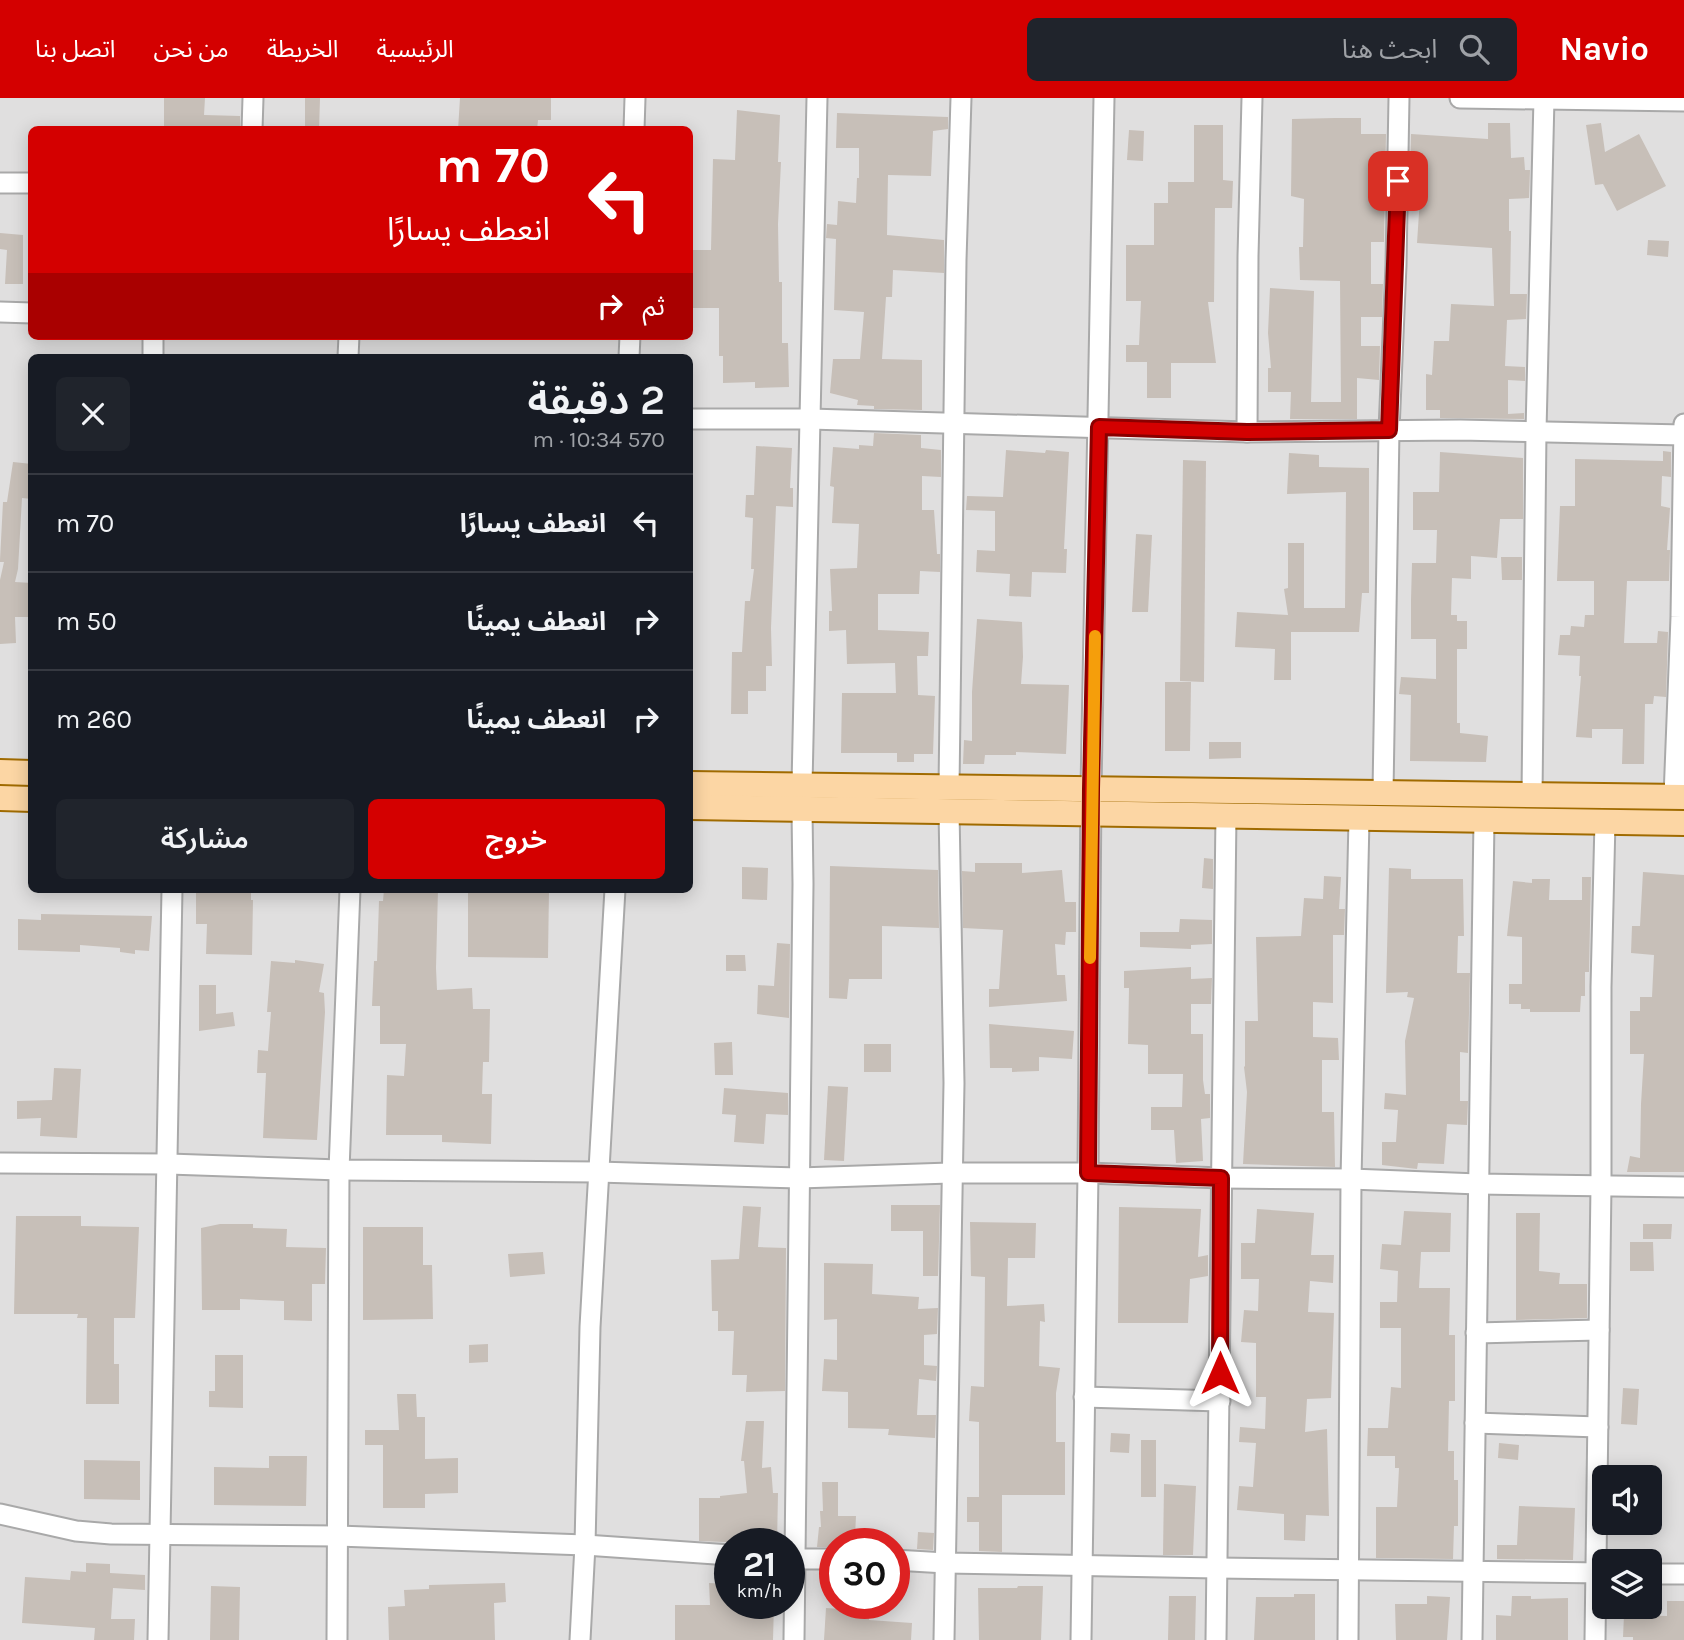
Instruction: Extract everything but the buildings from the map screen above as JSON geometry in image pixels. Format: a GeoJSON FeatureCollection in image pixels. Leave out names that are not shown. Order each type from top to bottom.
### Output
{"type":"FeatureCollection","features":[{"type":"Feature","properties":{"kind":"main road"},"geometry":{"type":"LineString","coordinates":[[0,772],[28,773]]}},
{"type":"Feature","properties":{"kind":"main road"},"geometry":{"type":"LineString","coordinates":[[693,784],[802,798]]}},
{"type":"Feature","properties":{"kind":"main road"},"geometry":{"type":"LineString","coordinates":[[693,807],[802,798],[1091,801],[1383,792],[1679,797]]}},
{"type":"Feature","properties":{"kind":"main road"},"geometry":{"type":"LineString","coordinates":[[0,798],[28,799]]}},
{"type":"Feature","properties":{"kind":"main road"},"geometry":{"type":"LineString","coordinates":[[1091,801],[1226,814],[1359,819],[1684,823]]}},
{"type":"Feature","properties":{"kind":"street"},"geometry":{"type":"LineString","coordinates":[[252,126],[253,98]]}},
{"type":"Feature","properties":{"kind":"street"},"geometry":{"type":"LineString","coordinates":[[634,126],[635,98]]}},
{"type":"Feature","properties":{"kind":"street"},"geometry":{"type":"LineString","coordinates":[[793,1528],[803,884],[802,798],[817,98]]}},
{"type":"Feature","properties":{"kind":"street"},"geometry":{"type":"LineString","coordinates":[[944,1640],[950,1173],[954,1083],[949,799],[953,424],[961,98]]}},
{"type":"Feature","properties":{"kind":"street"},"geometry":{"type":"LineString","coordinates":[[1081,1640],[1091,801],[1104,98]]}},
{"type":"Feature","properties":{"kind":"street"},"geometry":{"type":"LineString","coordinates":[[1247,432],[1252,98]]}},
{"type":"Feature","properties":{"kind":"street"},"geometry":{"type":"LineString","coordinates":[[1383,792],[1389,430],[1399,98]]}},
{"type":"Feature","properties":{"kind":"street"},"geometry":{"type":"LineString","coordinates":[[1460,98],[1684,101]]}},
{"type":"Feature","properties":{"kind":"street"},"geometry":{"type":"LineString","coordinates":[[1532,796],[1536,431],[1544,98]]}},
{"type":"Feature","properties":{"kind":"street"},"geometry":{"type":"LineString","coordinates":[[0,183],[28,183]]}},
{"type":"Feature","properties":{"kind":"street"},"geometry":{"type":"LineString","coordinates":[[0,312],[28,313]]}},
{"type":"Feature","properties":{"kind":"street"},"geometry":{"type":"LineString","coordinates":[[693,419],[810,419],[1247,432],[1536,431],[1684,435]]}},
{"type":"Feature","properties":{"kind":"street"},"geometry":{"type":"LineString","coordinates":[[1679,797],[1684,424]]}},
{"type":"Feature","properties":{"kind":"street"},"geometry":{"type":"LineString","coordinates":[[1216,1640],[1226,814]]}},
{"type":"Feature","properties":{"kind":"street"},"geometry":{"type":"LineString","coordinates":[[1348,1640],[1352,1179],[1359,819]]}},
{"type":"Feature","properties":{"kind":"street"},"geometry":{"type":"LineString","coordinates":[[1472,1640],[1484,820]]}},
{"type":"Feature","properties":{"kind":"street"},"geometry":{"type":"LineString","coordinates":[[1600,1549],[1601,987],[1605,821]]}},
{"type":"Feature","properties":{"kind":"street"},"geometry":{"type":"LineString","coordinates":[[158,1640],[169,1164],[172,893]]}},
{"type":"Feature","properties":{"kind":"street"},"geometry":{"type":"LineString","coordinates":[[337,1640],[339,1170],[350,893]]}},
{"type":"Feature","properties":{"kind":"street"},"geometry":{"type":"LineString","coordinates":[[580,1640],[590,1327],[614,893]]}},
{"type":"Feature","properties":{"kind":"street"},"geometry":{"type":"LineString","coordinates":[[0,1163],[598,1172],[799,1178],[950,1173],[1088,1173],[1684,1187]]}},
{"type":"Feature","properties":{"kind":"street"},"geometry":{"type":"LineString","coordinates":[[1476,1333],[1599,1330]]}},
{"type":"Feature","properties":{"kind":"street"},"geometry":{"type":"LineString","coordinates":[[1084,1397],[1220,1401]]}},
{"type":"Feature","properties":{"kind":"street"},"geometry":{"type":"LineString","coordinates":[[1475,1423],[1598,1427]]}},
{"type":"Feature","properties":{"kind":"street"},"geometry":{"type":"LineString","coordinates":[[0,1514],[76,1531],[160,1536],[338,1536],[585,1545],[714,1554]]}},
{"type":"Feature","properties":{"kind":"street"},"geometry":{"type":"LineString","coordinates":[[910,1561],[1592,1573]]}},
{"type":"Feature","properties":{"kind":"street"},"geometry":{"type":"LineString","coordinates":[[1662,1574],[1684,1574]]}},
{"type":"Feature","properties":{"kind":"street"},"geometry":{"type":"LineString","coordinates":[[793,1619],[794,1640]]}},
{"type":"Feature","properties":{"kind":"street"},"geometry":{"type":"LineString","coordinates":[[1595,1640],[1597,1619]]}},
{"type":"Feature","properties":{"kind":"shaded area"},"geometry":{"type":"Polygon","coordinates":[[[0,98],[1684,98],[1684,1640],[0,1640],[0,98]]]}},
{"type":"Feature","properties":{"kind":"slow traffic"},"geometry":{"type":"LineString","coordinates":[[1090,958],[1095,636]]}},
{"type":"Feature","properties":{"kind":"route"},"geometry":{"type":"LineString","coordinates":[[1220,1373],[1221,1178],[1088,1173],[1091,789],[1099,427],[1247,432],[1389,430],[1398,181]]}}]}
